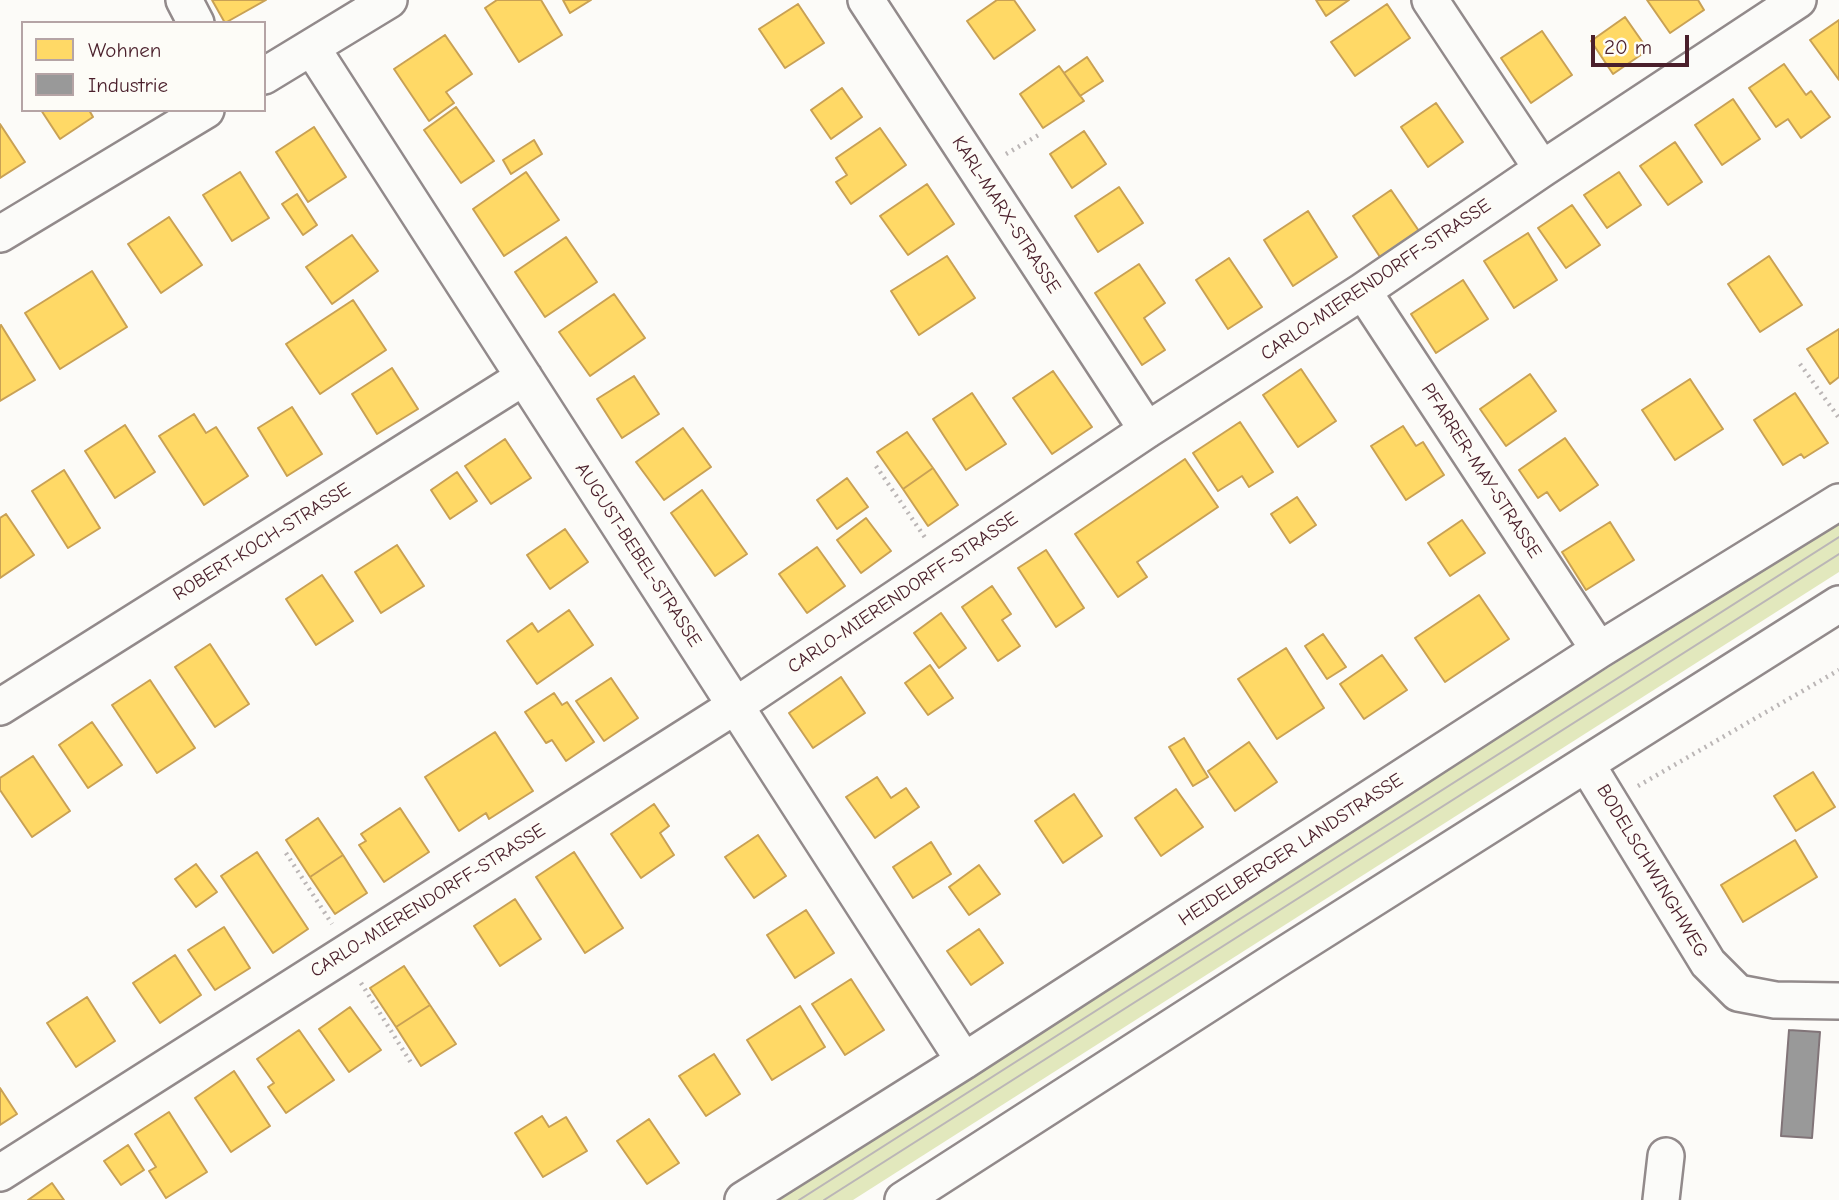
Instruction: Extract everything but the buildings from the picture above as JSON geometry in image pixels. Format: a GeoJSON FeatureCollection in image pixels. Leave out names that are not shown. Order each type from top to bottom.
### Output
{"type":"FeatureCollection","features":[{"type":"Feature","properties":{"kind":"street"},"geometry":{"type":"LineString","coordinates":[[184,0],[195,21]]}},
{"type":"Feature","properties":{"kind":"street"},"geometry":{"type":"LineString","coordinates":[[266,75],[389,0]]}},
{"type":"Feature","properties":{"kind":"street","name":"KARL-MARX-STRASSE"},"geometry":{"type":"LineString","coordinates":[[866,0],[1147,430]]}},
{"type":"Feature","properties":{"kind":"street"},"geometry":{"type":"LineString","coordinates":[[1430,0],[1542,169]]}},
{"type":"Feature","properties":{"kind":"street","name":"CARLO-MIERENDORFF-STRASSE"},"geometry":{"type":"LineString","coordinates":[[0,1173],[735,706],[1798,0]]}},
{"type":"Feature","properties":{"kind":"street","name":"AUGUST-BEBEL-STRASSE"},"geometry":{"type":"LineString","coordinates":[[312,48],[964,1062]]}},
{"type":"Feature","properties":{"kind":"street"},"geometry":{"type":"LineString","coordinates":[[0,234],[203,112]]}},
{"type":"Feature","properties":{"kind":"street","name":"PFARRER-MAY-STRASSE"},"geometry":{"type":"LineString","coordinates":[[1363,291],[1599,650]]}},
{"type":"Feature","properties":{"kind":"street","name":"ROBERT-KOCH-STRASSE"},"geometry":{"type":"LineString","coordinates":[[0,707],[524,377]]}},
{"type":"Feature","properties":{"kind":"street","name":"HEIDELBERGER LANDSTRASSE"},"geometry":{"type":"LineString","coordinates":[[743,1200],[964,1062],[1599,650],[1839,502]]}},
{"type":"Feature","properties":{"kind":"street"},"geometry":{"type":"LineString","coordinates":[[923,1195],[1276,960],[1839,604]]}},
{"type":"Feature","properties":{"kind":"street","name":"BODELSCHWINGHWEG"},"geometry":{"type":"LineString","coordinates":[[1587,765],[1708,963],[1738,993],[1775,1000],[1839,1001]]}},
{"type":"Feature","properties":{"kind":"street"},"geometry":{"type":"LineString","coordinates":[[1661,1200],[1666,1156]]}},
{"type":"Feature","properties":{"kind":"path"},"geometry":{"type":"LineString","coordinates":[[978,171],[1042,133]]}},
{"type":"Feature","properties":{"kind":"path"},"geometry":{"type":"LineString","coordinates":[[1800,364],[1839,418]]}},
{"type":"Feature","properties":{"kind":"path"},"geometry":{"type":"LineString","coordinates":[[876,466],[944,565]]}},
{"type":"Feature","properties":{"kind":"path"},"geometry":{"type":"LineString","coordinates":[[1610,802],[1839,670]]}},
{"type":"Feature","properties":{"kind":"path"},"geometry":{"type":"LineString","coordinates":[[286,853],[413,1066]]}},
{"type":"Feature","properties":{"kind":"green space"},"geometry":{"type":"Polygon","coordinates":[[[1839,521],[1839,572],[853,1200],[771,1200],[1839,521]]]}},
{"type":"Feature","properties":{"kind":"tram line"},"geometry":{"type":"LineString","coordinates":[[799,1200],[1839,537]]}},
{"type":"Feature","properties":{"kind":"tram line"},"geometry":{"type":"LineString","coordinates":[[824,1200],[1839,554]]}}]}
